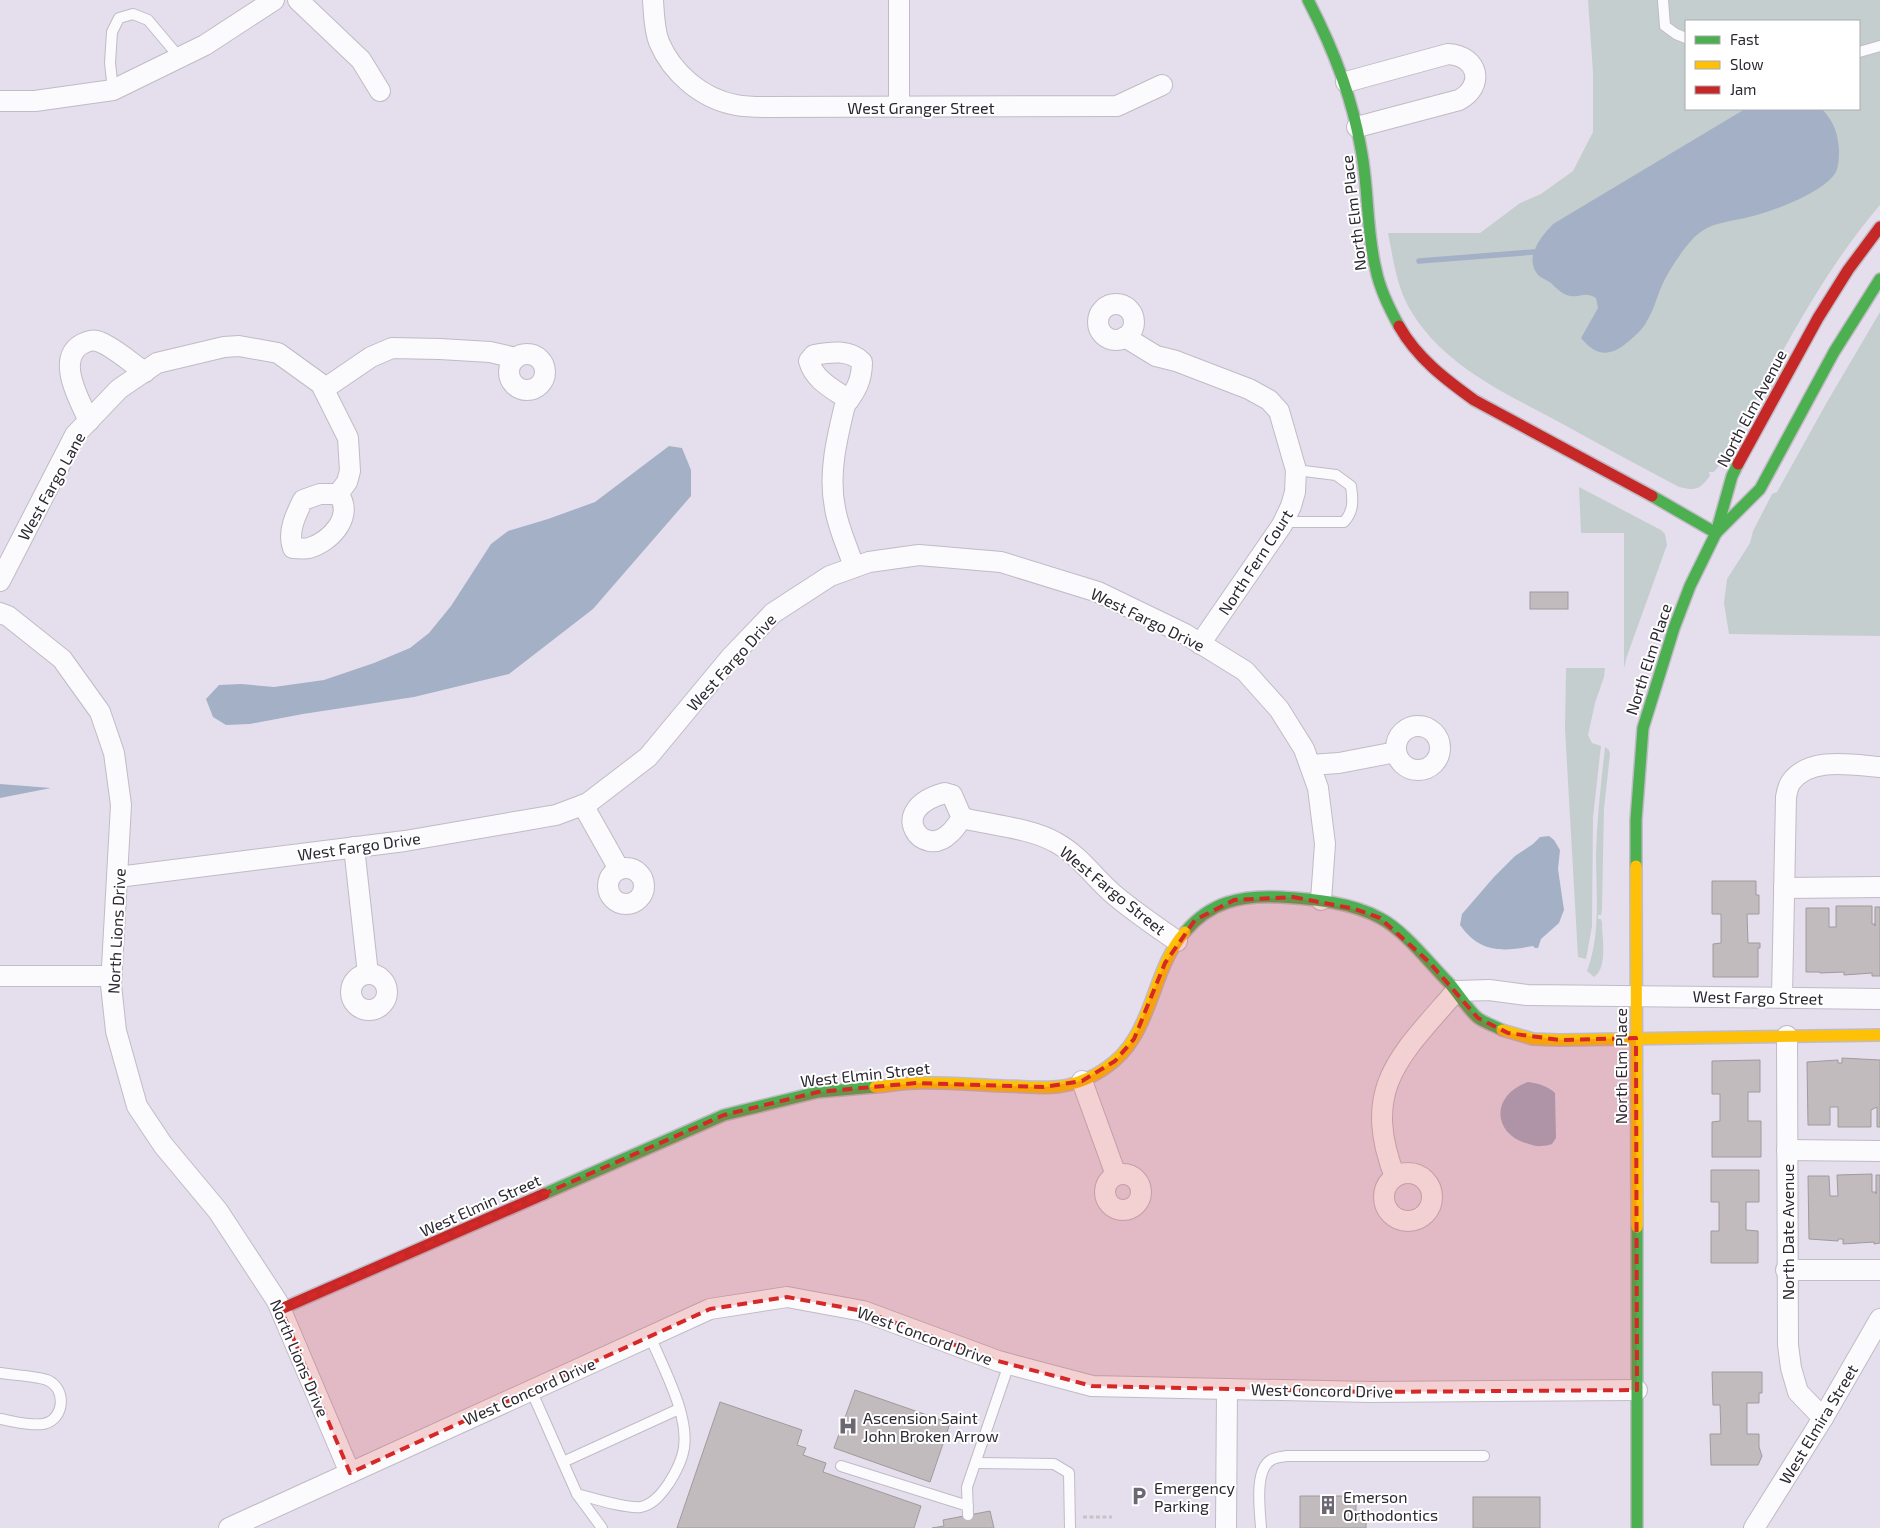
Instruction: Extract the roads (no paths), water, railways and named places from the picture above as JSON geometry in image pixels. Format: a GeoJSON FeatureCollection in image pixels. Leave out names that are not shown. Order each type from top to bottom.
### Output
{"type":"FeatureCollection","features":[{"type":"Feature","properties":{"kind":"street"},"geometry":{"type":"LineString","coordinates":[[0,101],[35,101],[113,90],[205,45],[274,0]]}},
{"type":"Feature","properties":{"kind":"street"},"geometry":{"type":"LineString","coordinates":[[298,0],[361,60],[380,90]]}},
{"type":"Feature","properties":{"kind":"street","name":"West Granger Street"},"geometry":{"type":"LineString","coordinates":[[653,0],[659,40],[666,57],[694,87],[710,96],[735,105],[766,107],[1117,106],[1162,85]]}},
{"type":"Feature","properties":{"kind":"street"},"geometry":{"type":"LineString","coordinates":[[899,0],[899,107]]}},
{"type":"Feature","properties":{"kind":"street","name":"North Elm Place"},"geometry":{"type":"LineString","coordinates":[[1308,0],[1346,82],[1358,127],[1365,176],[1371,246],[1376,272],[1393,320],[1417,353],[1440,376],[1476,401],[1716,533],[1690,586],[1674,628],[1643,728],[1636,820],[1637,1528]]}},
{"type":"Feature","properties":{"kind":"street"},"geometry":{"type":"LineString","coordinates":[[1346,82],[1448,54],[1465,58],[1474,71],[1475,79],[1472,89],[1459,100],[1358,127]]}},
{"type":"Feature","properties":{"kind":"street","name":"North Elm Avenue"},"geometry":{"type":"LineString","coordinates":[[1716,533],[1732,476],[1770,405],[1848,270],[1880,227]]}},
{"type":"Feature","properties":{"kind":"street"},"geometry":{"type":"LineString","coordinates":[[1716,533],[1760,489],[1834,352],[1880,279]]}},
{"type":"Feature","properties":{"kind":"street","name":"North Fern Court"},"geometry":{"type":"LineString","coordinates":[[1125,337],[1156,356],[1176,361],[1249,389],[1269,400],[1279,411],[1296,470],[1296,492],[1284,522],[1200,644]]}},
{"type":"Feature","properties":{"kind":"street"},"geometry":{"type":"LineString","coordinates":[[89,420],[69,369],[70,358],[78,346],[89,340],[99,341],[145,372]]}},
{"type":"Feature","properties":{"kind":"street","name":"West Fargo Lane"},"geometry":{"type":"LineString","coordinates":[[0,582],[75,435],[119,389],[157,363],[240,346],[278,353],[321,384],[348,438],[350,471],[347,482],[338,494]]}},
{"type":"Feature","properties":{"kind":"street"},"geometry":{"type":"LineString","coordinates":[[324,389],[371,357],[392,348],[490,352],[516,358]]}},
{"type":"Feature","properties":{"kind":"street"},"geometry":{"type":"LineString","coordinates":[[848,400],[836,441],[833,479],[835,508],[854,568]]}},
{"type":"Feature","properties":{"kind":"street","name":"West Fargo Drive"},"geometry":{"type":"LineString","coordinates":[[118,877],[405,841],[556,815],[588,803],[648,758],[730,657],[773,613],[830,576],[869,562],[919,555],[1001,562],[1098,592],[1185,634],[1245,671],[1279,709],[1304,749],[1318,788],[1326,844],[1321,900]]}},
{"type":"Feature","properties":{"kind":"street","name":"North Lions Drive"},"geometry":{"type":"LineString","coordinates":[[0,613],[8,616],[62,659],[100,712],[114,753],[121,805],[111,976],[116,1031],[136,1106],[163,1145],[218,1211],[277,1301],[350,1473]]}},
{"type":"Feature","properties":{"kind":"street"},"geometry":{"type":"LineString","coordinates":[[1310,765],[1339,763],[1396,752]]}},
{"type":"Feature","properties":{"kind":"street"},"geometry":{"type":"LineString","coordinates":[[1782,996],[1786,797],[1791,782],[1808,768],[1835,764],[1880,767]]}},
{"type":"Feature","properties":{"kind":"street"},"geometry":{"type":"LineString","coordinates":[[583,804],[619,869]]}},
{"type":"Feature","properties":{"kind":"street","name":"West Fargo Street"},"geometry":{"type":"LineString","coordinates":[[962,818],[1034,833],[1054,842],[1073,854],[1096,878],[1131,908],[1177,941]]}},
{"type":"Feature","properties":{"kind":"street"},"geometry":{"type":"LineString","coordinates":[[354,847],[368,974]]}},
{"type":"Feature","properties":{"kind":"street"},"geometry":{"type":"LineString","coordinates":[[1784,888],[1880,887]]}},
{"type":"Feature","properties":{"kind":"street","name":"West Elmin Street"},"geometry":{"type":"LineString","coordinates":[[281,1309],[724,1115],[818,1092],[916,1082],[1044,1088],[1066,1086],[1082,1081],[1110,1065],[1134,1039],[1146,1014],[1165,963],[1177,941],[1194,920],[1212,908],[1234,900],[1262,896],[1321,900],[1380,918],[1407,939],[1456,991]]}},
{"type":"Feature","properties":{"kind":"street"},"geometry":{"type":"LineString","coordinates":[[0,976],[111,976]]}},
{"type":"Feature","properties":{"kind":"street"},"geometry":{"type":"LineString","coordinates":[[1395,1177],[1382,1132],[1381,1113],[1384,1092],[1406,1050],[1456,991],[1489,990],[1527,995],[1636,996]]}},
{"type":"Feature","properties":{"kind":"street"},"geometry":{"type":"LineString","coordinates":[[1456,991],[1478,1018],[1508,1033],[1533,1039],[1880,1035]]}},
{"type":"Feature","properties":{"kind":"street","name":"West Fargo Street"},"geometry":{"type":"LineString","coordinates":[[1636,996],[1782,996],[1880,999]]}},
{"type":"Feature","properties":{"kind":"street","name":"North Date Avenue"},"geometry":{"type":"LineString","coordinates":[[1787,1036],[1786,1270],[1788,1345],[1791,1368],[1798,1392],[1823,1418]]}},
{"type":"Feature","properties":{"kind":"street"},"geometry":{"type":"LineString","coordinates":[[1082,1081],[1116,1175]]}},
{"type":"Feature","properties":{"kind":"street"},"geometry":{"type":"LineString","coordinates":[[1787,1150],[1880,1151]]}},
{"type":"Feature","properties":{"kind":"street"},"geometry":{"type":"LineString","coordinates":[[1786,1270],[1880,1270]]}},
{"type":"Feature","properties":{"kind":"street","name":"West Concord Drive"},"geometry":{"type":"LineString","coordinates":[[229,1528],[710,1309],[786,1297],[863,1311],[1009,1364],[1092,1386],[1370,1392],[1637,1390]]}},
{"type":"Feature","properties":{"kind":"street","name":"West Elmira Street"},"geometry":{"type":"LineString","coordinates":[[1754,1528],[1823,1418],[1880,1319]]}},
{"type":"Feature","properties":{"kind":"street"},"geometry":{"type":"LineString","coordinates":[[1226,1528],[1228,1389]]}},
{"type":"Feature","properties":{"kind":"lane"},"geometry":{"type":"LineString","coordinates":[[1663,0],[1665,26],[1685,38]]}},
{"type":"Feature","properties":{"kind":"lane"},"geometry":{"type":"LineString","coordinates":[[113,90],[110,63],[112,32],[119,18],[133,14],[148,20],[180,58]]}},
{"type":"Feature","properties":{"kind":"lane"},"geometry":{"type":"LineString","coordinates":[[1860,52],[1880,46]]}},
{"type":"Feature","properties":{"kind":"lane"},"geometry":{"type":"LineString","coordinates":[[1284,522],[1344,522],[1350,515],[1353,501],[1351,486],[1336,475],[1296,470]]}},
{"type":"Feature","properties":{"kind":"lane"},"geometry":{"type":"LineString","coordinates":[[577,1494],[613,1504],[641,1507],[659,1497],[678,1469],[684,1448],[683,1424],[679,1409],[650,1336]]}},
{"type":"Feature","properties":{"kind":"lane"},"geometry":{"type":"LineString","coordinates":[[841,1466],[968,1511],[967,1487],[977,1463],[1009,1364]]}},
{"type":"Feature","properties":{"kind":"lane"},"geometry":{"type":"LineString","coordinates":[[0,1373],[46,1380],[59,1392],[61,1403],[59,1413],[53,1420],[42,1424],[0,1418]]}},
{"type":"Feature","properties":{"kind":"lane"},"geometry":{"type":"LineString","coordinates":[[531,1390],[577,1494],[602,1528]]}},
{"type":"Feature","properties":{"kind":"lane"},"geometry":{"type":"LineString","coordinates":[[563,1462],[679,1409]]}},
{"type":"Feature","properties":{"kind":"lane"},"geometry":{"type":"LineString","coordinates":[[1261,1528],[1260,1482],[1262,1469],[1272,1460],[1287,1456],[1484,1456]]}},
{"type":"Feature","properties":{"kind":"lane"},"geometry":{"type":"LineString","coordinates":[[977,1463],[1054,1464],[1069,1473],[1070,1528]]}},
{"type":"Feature","properties":{"kind":"water"},"geometry":{"type":"Polygon","coordinates":[[[1743,110],[1823,110],[1835,128],[1839,150],[1836,173],[1817,189],[1795,201],[1759,214],[1707,228],[1697,235],[1686,246],[1672,267],[1645,324],[1639,332],[1617,350],[1605,353],[1599,352],[1581,338],[1598,308],[1596,298],[1588,295],[1567,295],[1538,275],[1534,268],[1532,261],[1536,247],[1553,224],[1743,110]]]}},
{"type":"Feature","properties":{"kind":"water"},"geometry":{"type":"Polygon","coordinates":[[[669,446],[682,448],[691,470],[691,496],[593,609],[509,674],[414,697],[250,724],[226,725],[213,717],[206,699],[219,685],[241,684],[274,687],[324,680],[374,663],[410,648],[429,633],[451,606],[491,544],[508,531],[595,502],[669,446]]]}},
{"type":"Feature","properties":{"kind":"water"},"geometry":{"type":"Polygon","coordinates":[[[0,784],[51,788],[0,798],[0,784]]]}},
{"type":"Feature","properties":{"kind":"water"},"geometry":{"type":"Polygon","coordinates":[[[1549,836],[1560,850],[1558,869],[1564,910],[1559,923],[1541,939],[1538,948],[1533,946],[1511,949],[1492,948],[1475,941],[1460,925],[1462,914],[1515,856],[1540,837],[1549,836]]]}},
{"type":"Feature","properties":{"kind":"water"},"geometry":{"type":"Polygon","coordinates":[[[1528,1082],[1542,1085],[1555,1093],[1556,1138],[1552,1144],[1536,1146],[1529,1144],[1517,1139],[1502,1124],[1500,1114],[1507,1096],[1516,1088],[1528,1082]]]}},
{"type":"Feature","properties":{"kind":"waterway"},"geometry":{"type":"LineString","coordinates":[[1419,261],[1534,252]]}},
{"type":"Feature","properties":{"kind":"place","name":"Ascension Saint John Broken Arrow"},"geometry":{"type":"Point","coordinates":[848,1426]}},
{"type":"Feature","properties":{"kind":"place","name":"Emergency Parking"},"geometry":{"type":"Point","coordinates":[1139,1496]}},
{"type":"Feature","properties":{"kind":"place","name":"Emerson Orthodontics"},"geometry":{"type":"Point","coordinates":[1328,1505]}}]}
